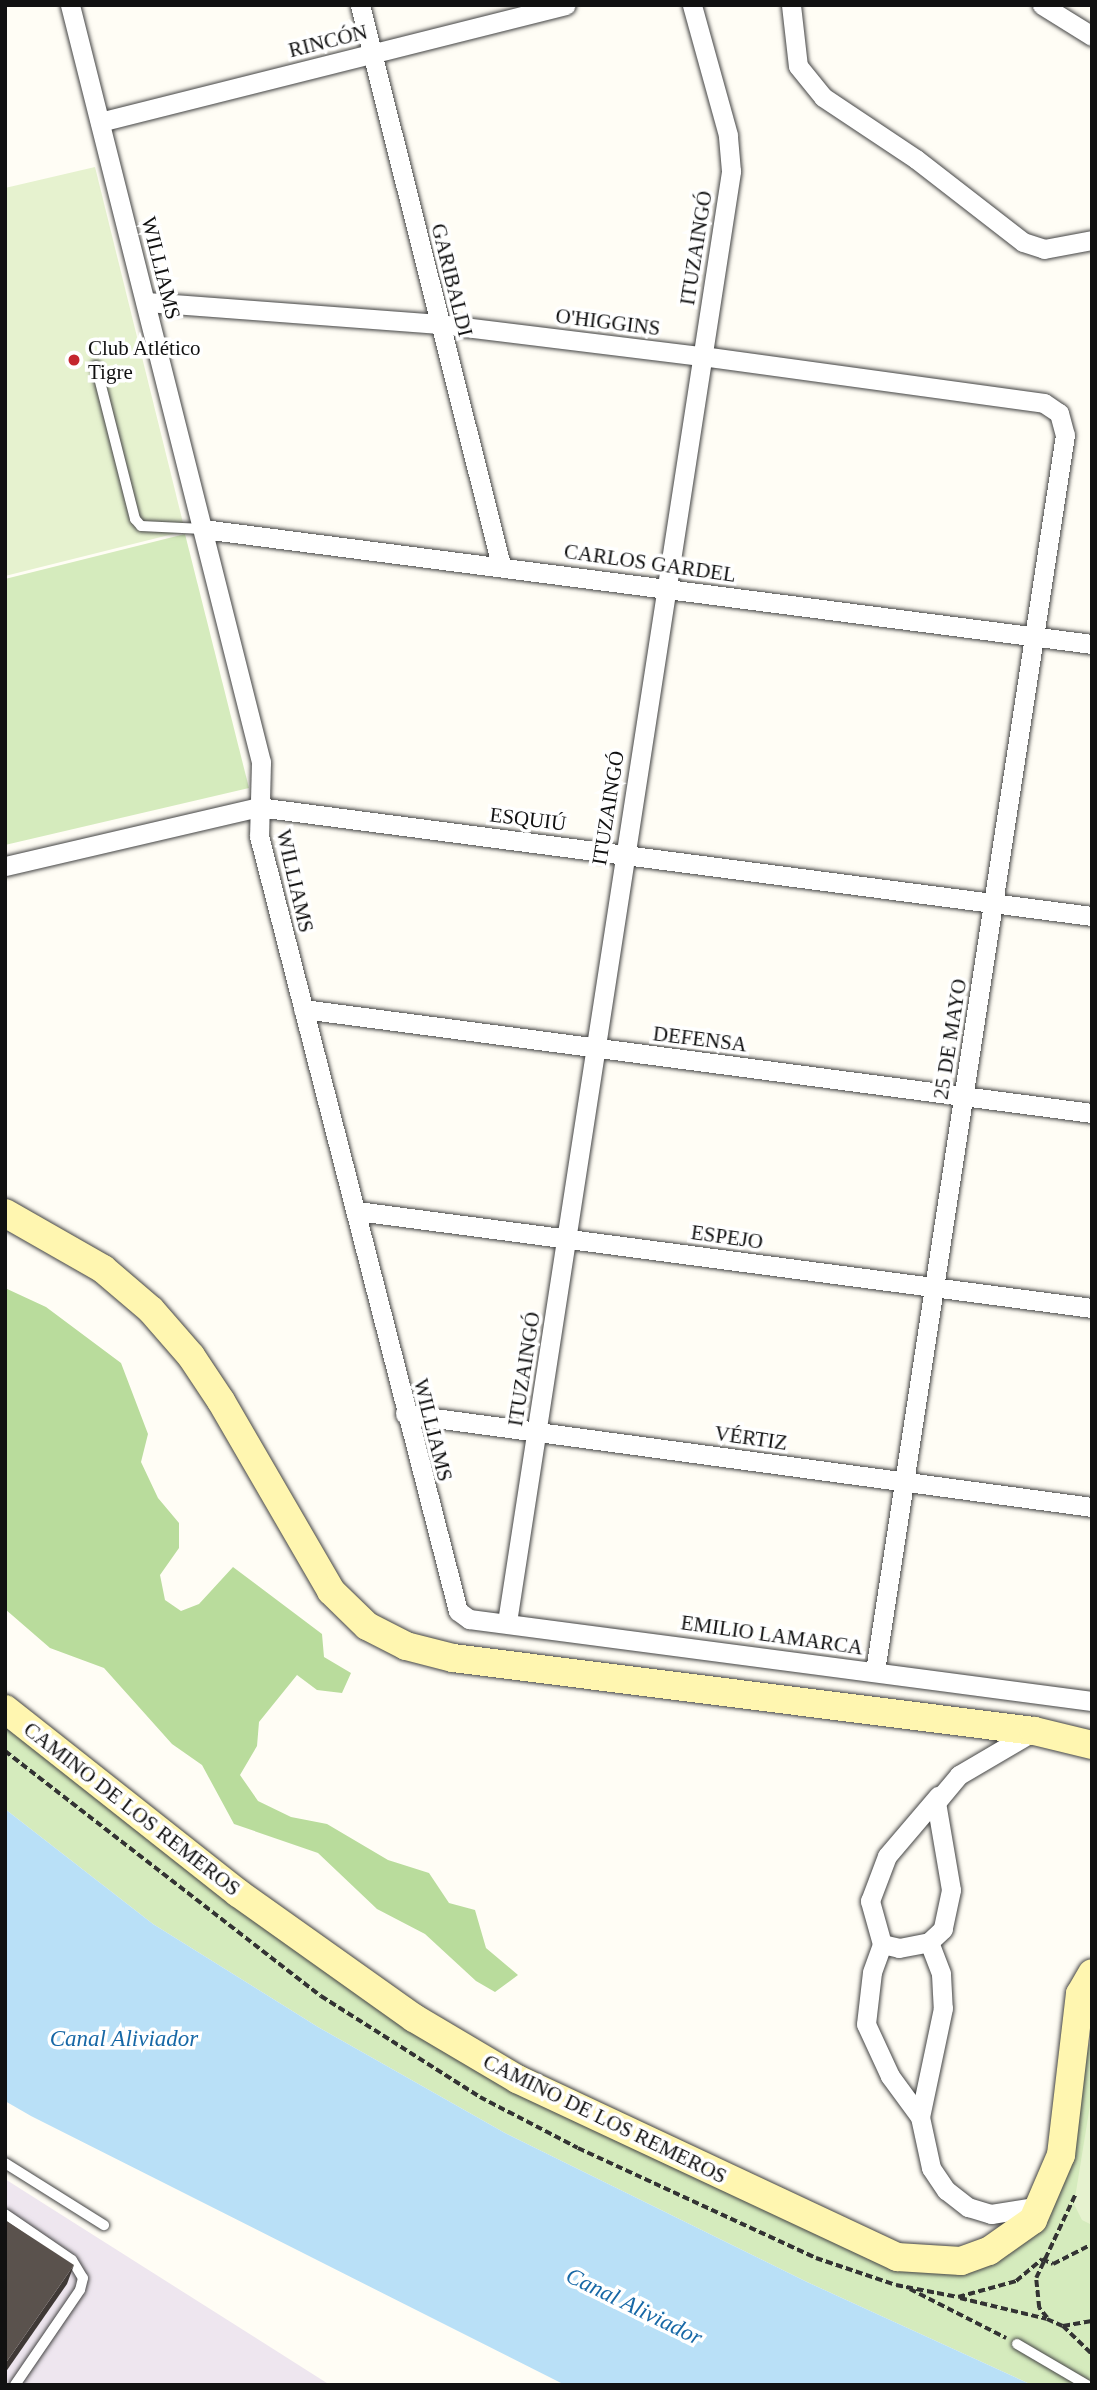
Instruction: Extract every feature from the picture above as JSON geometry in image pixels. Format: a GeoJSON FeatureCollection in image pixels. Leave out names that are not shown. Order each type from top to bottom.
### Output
{"type":"FeatureCollection","features":[{"type":"Feature","properties":{"kind":"main road"},"geometry":{"type":"LineString","coordinates":[[5,1213],[103,1269],[151,1310],[191,1356],[221,1401],[331,1591],[367,1626],[396,1641],[453,1658],[1034,1731],[1092,1745]]}},
{"type":"Feature","properties":{"kind":"main road","name":"CAMINO DE LOS REMEROS"},"geometry":{"type":"LineString","coordinates":[[5,1709],[155,1830],[321,1954],[414,2018],[517,2080],[897,2258],[961,2261],[989,2251],[1033,2220],[1061,2155],[1080,1994],[1092,1973]]}},
{"type":"Feature","properties":{"kind":"main road"},"geometry":{"type":"LineString","coordinates":[[1034,1731],[1092,1724]]}},
{"type":"Feature","properties":{"kind":"main road","name":"CAMINO DE LOS REMEROS"},"geometry":{"type":"LineString","coordinates":[[1075,2054],[1092,2029]]}},
{"type":"Feature","properties":{"kind":"street","name":"WILLIAMS"},"geometry":{"type":"LineString","coordinates":[[70,5],[261,762],[264,779],[258,807],[259,836],[357,1211],[453,1603]]}},
{"type":"Feature","properties":{"kind":"street","name":"GARIBALDI"},"geometry":{"type":"LineString","coordinates":[[360,5],[501,565]]}},
{"type":"Feature","properties":{"kind":"street","name":"RINCÓN"},"geometry":{"type":"LineString","coordinates":[[100,122],[566,5]]}},
{"type":"Feature","properties":{"kind":"street","name":"ITUZAINGÓ"},"geometry":{"type":"LineString","coordinates":[[507,1622],[596,1048],[623,855],[667,589],[731,154],[692,5]]}},
{"type":"Feature","properties":{"kind":"street"},"geometry":{"type":"LineString","coordinates":[[791,5],[798,66],[823,97],[916,159],[1023,242],[1044,249],[1092,240]]}},
{"type":"Feature","properties":{"kind":"street"},"geometry":{"type":"LineString","coordinates":[[1042,5],[1092,36]]}},
{"type":"Feature","properties":{"kind":"street","name":"O'HIGGINS"},"geometry":{"type":"LineString","coordinates":[[146,302],[440,324],[702,356],[1044,403],[1059,413]]}},
{"type":"Feature","properties":{"kind":"street","name":"25 DE MAYO"},"geometry":{"type":"LineString","coordinates":[[875,1671],[1065,435],[1059,413]]}},
{"type":"Feature","properties":{"kind":"street","name":"CARLOS GARDEL"},"geometry":{"type":"LineString","coordinates":[[203,529],[501,565],[1092,644]]}},
{"type":"Feature","properties":{"kind":"street","name":"ESQUIÚ"},"geometry":{"type":"LineString","coordinates":[[5,866],[258,807],[1092,916]]}},
{"type":"Feature","properties":{"kind":"street","name":"DEFENSA"},"geometry":{"type":"LineString","coordinates":[[303,1009],[1092,1113]]}},
{"type":"Feature","properties":{"kind":"street","name":"ESPEJO"},"geometry":{"type":"LineString","coordinates":[[357,1211],[1092,1308]]}},
{"type":"Feature","properties":{"kind":"street","name":"VÉRTIZ"},"geometry":{"type":"LineString","coordinates":[[405,1414],[1092,1507]]}},
{"type":"Feature","properties":{"kind":"street","name":"EMILIO LAMARCA"},"geometry":{"type":"LineString","coordinates":[[453,1603],[469,1619],[1092,1701]]}},
{"type":"Feature","properties":{"kind":"street"},"geometry":{"type":"LineString","coordinates":[[1034,1731],[959,1775],[904,1833],[875,1881],[870,1901],[882,1944],[872,1972],[866,2024],[875,2049],[920,2117],[931,2168],[946,2190],[968,2207],[991,2214],[1041,2206]]}},
{"type":"Feature","properties":{"kind":"street"},"geometry":{"type":"LineString","coordinates":[[882,1944],[899,1948],[929,1942],[943,1929],[949,1912],[951,1890],[936,1816],[942,1792]]}},
{"type":"Feature","properties":{"kind":"street"},"geometry":{"type":"LineString","coordinates":[[920,2117],[943,2008],[941,1974],[929,1942]]}},
{"type":"Feature","properties":{"kind":"lane"},"geometry":{"type":"LineString","coordinates":[[96,366],[135,519],[141,526],[203,529]]}},
{"type":"Feature","properties":{"kind":"lane"},"geometry":{"type":"LineString","coordinates":[[5,2163],[104,2225]]}},
{"type":"Feature","properties":{"kind":"lane"},"geometry":{"type":"LineString","coordinates":[[5,2214],[72,2260],[83,2278],[80,2290],[15,2385]]}},
{"type":"Feature","properties":{"kind":"lane"},"geometry":{"type":"LineString","coordinates":[[1017,2344],[1087,2385]]}},
{"type":"Feature","properties":{"kind":"path"},"geometry":{"type":"LineString","coordinates":[[1047,2319],[1036,2295],[1042,2259],[1075,2195]]}},
{"type":"Feature","properties":{"kind":"path"},"geometry":{"type":"LineString","coordinates":[[1042,2259],[1053,2264],[1092,2244]]}},
{"type":"Feature","properties":{"kind":"path"},"geometry":{"type":"LineString","coordinates":[[895,2278],[1017,2344]]}},
{"type":"Feature","properties":{"kind":"path"},"geometry":{"type":"LineString","coordinates":[[958,2297],[1047,2319],[1063,2326],[1092,2354]]}},
{"type":"Feature","properties":{"kind":"path"},"geometry":{"type":"LineString","coordinates":[[1063,2326],[1092,2321]]}},
{"type":"Feature","properties":{"kind":"shaded area"},"geometry":{"type":"Polygon","coordinates":[[[5,2179],[330,2385],[5,2385],[5,2179]]]}},
{"type":"Feature","properties":{"kind":"green space","name":"Club Atlético Tigre"},"geometry":{"type":"Polygon","coordinates":[[[95,167],[185,531],[5,576],[5,188],[95,167]]]}},
{"type":"Feature","properties":{"kind":"green space"},"geometry":{"type":"Polygon","coordinates":[[[185,534],[249,788],[5,845],[5,579],[185,534]]]}},
{"type":"Feature","properties":{"kind":"green space"},"geometry":{"type":"Polygon","coordinates":[[[5,1288],[46,1307],[121,1363],[148,1434],[141,1462],[158,1498],[179,1523],[179,1548],[160,1575],[165,1600],[181,1611],[199,1604],[233,1567],[322,1634],[324,1657],[351,1673],[342,1693],[317,1690],[297,1675],[259,1722],[257,1746],[240,1775],[258,1801],[291,1817],[327,1824],[388,1860],[429,1873],[449,1903],[475,1910],[486,1948],[518,1975],[495,1992],[476,1981],[425,1934],[377,1909],[318,1853],[234,1824],[202,1765],[172,1744],[104,1668],[50,1648],[5,1609],[5,1288]]]}},
{"type":"Feature","properties":{"kind":"green space"},"geometry":{"type":"Polygon","coordinates":[[[5,1722],[484,2072],[913,2270],[1031,2233],[1092,2036],[1092,2385],[1032,2385],[807,2282],[505,2133],[318,2027],[153,1924],[5,1809],[5,1722]]]}},
{"type":"Feature","properties":{"kind":"green space"},"geometry":{"type":"Polygon","coordinates":[[[1092,2093],[1092,2225],[1082,2220],[1074,2204],[1092,2093]]]}},
{"type":"Feature","properties":{"kind":"water","name":"Canal Aliviador"},"geometry":{"type":"Polygon","coordinates":[[[5,1809],[153,1924],[318,2027],[505,2133],[807,2282],[1032,2385],[565,2385],[31,2116],[5,2101],[5,1809]]]}},
{"type":"Feature","properties":{"kind":"building"},"geometry":{"type":"Polygon","coordinates":[[[5,2220],[74,2265],[5,2364],[5,2220]]]}},
{"type":"Feature","properties":{"kind":"place","name":"Club Atlético Tigre"},"geometry":{"type":"Point","coordinates":[74,360]}}]}
